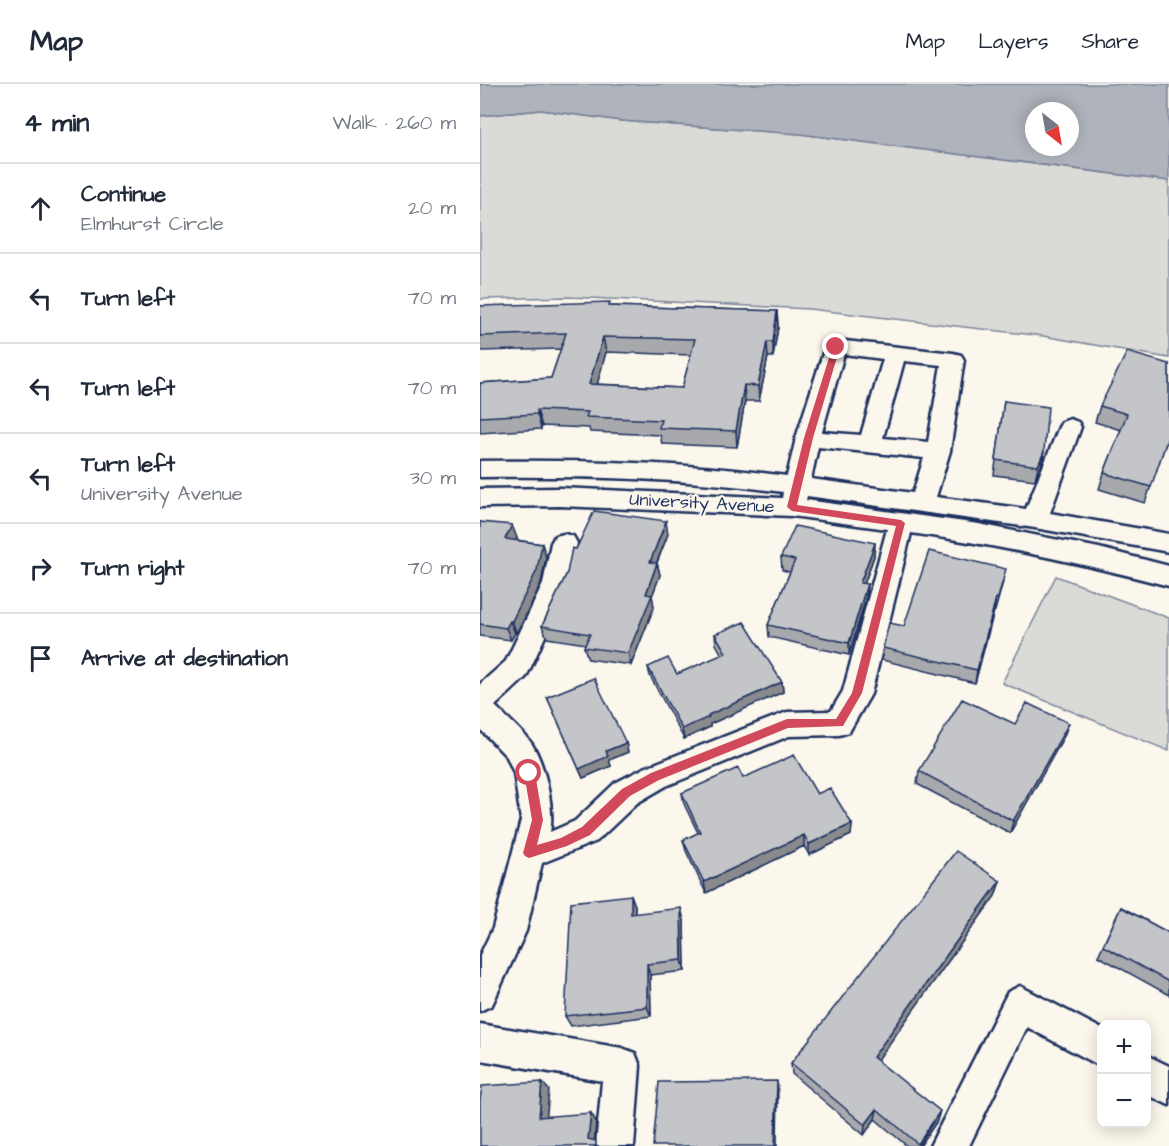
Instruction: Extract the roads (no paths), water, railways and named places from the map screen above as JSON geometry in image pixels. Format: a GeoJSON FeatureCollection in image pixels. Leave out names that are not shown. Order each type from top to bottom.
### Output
{"type":"FeatureCollection","features":[{"type":"Feature","properties":{"kind":"street"},"geometry":{"type":"LineString","coordinates":[[795,496],[808,438],[836,347],[953,360],[938,450],[922,504]]}},
{"type":"Feature","properties":{"kind":"street"},"geometry":{"type":"LineString","coordinates":[[870,444],[895,354]]}},
{"type":"Feature","properties":{"kind":"street"},"geometry":{"type":"LineString","coordinates":[[1035,519],[1070,427]]}},
{"type":"Feature","properties":{"kind":"street"},"geometry":{"type":"LineString","coordinates":[[808,438],[938,450]]}},
{"type":"Feature","properties":{"kind":"street","name":"University Avenue"},"geometry":{"type":"LineString","coordinates":[[480,469],[581,468],[682,473],[795,496],[901,523],[978,533],[1099,558],[1169,576]]}},
{"type":"Feature","properties":{"kind":"street","name":"University Avenue"},"geometry":{"type":"LineString","coordinates":[[480,498],[795,496],[922,504],[1035,519],[1169,543]]}},
{"type":"Feature","properties":{"kind":"street"},"geometry":{"type":"LineString","coordinates":[[529,853],[563,842],[586,831],[626,793],[655,777],[787,724],[839,723],[856,693],[901,523]]}},
{"type":"Feature","properties":{"kind":"street"},"geometry":{"type":"LineString","coordinates":[[480,702],[516,669],[556,584],[564,543]]}},
{"type":"Feature","properties":{"kind":"street"},"geometry":{"type":"LineString","coordinates":[[480,710],[519,749],[529,773],[537,820],[509,931],[480,993]]}},
{"type":"Feature","properties":{"kind":"street"},"geometry":{"type":"LineString","coordinates":[[949,1146],[1020,1004],[1097,1047]]}},
{"type":"Feature","properties":{"kind":"street"},"geometry":{"type":"LineString","coordinates":[[480,1042],[622,1066],[615,1146]]}},
{"type":"Feature","properties":{"kind":"street"},"geometry":{"type":"LineString","coordinates":[[1148,1074],[1169,1086]]}}]}
